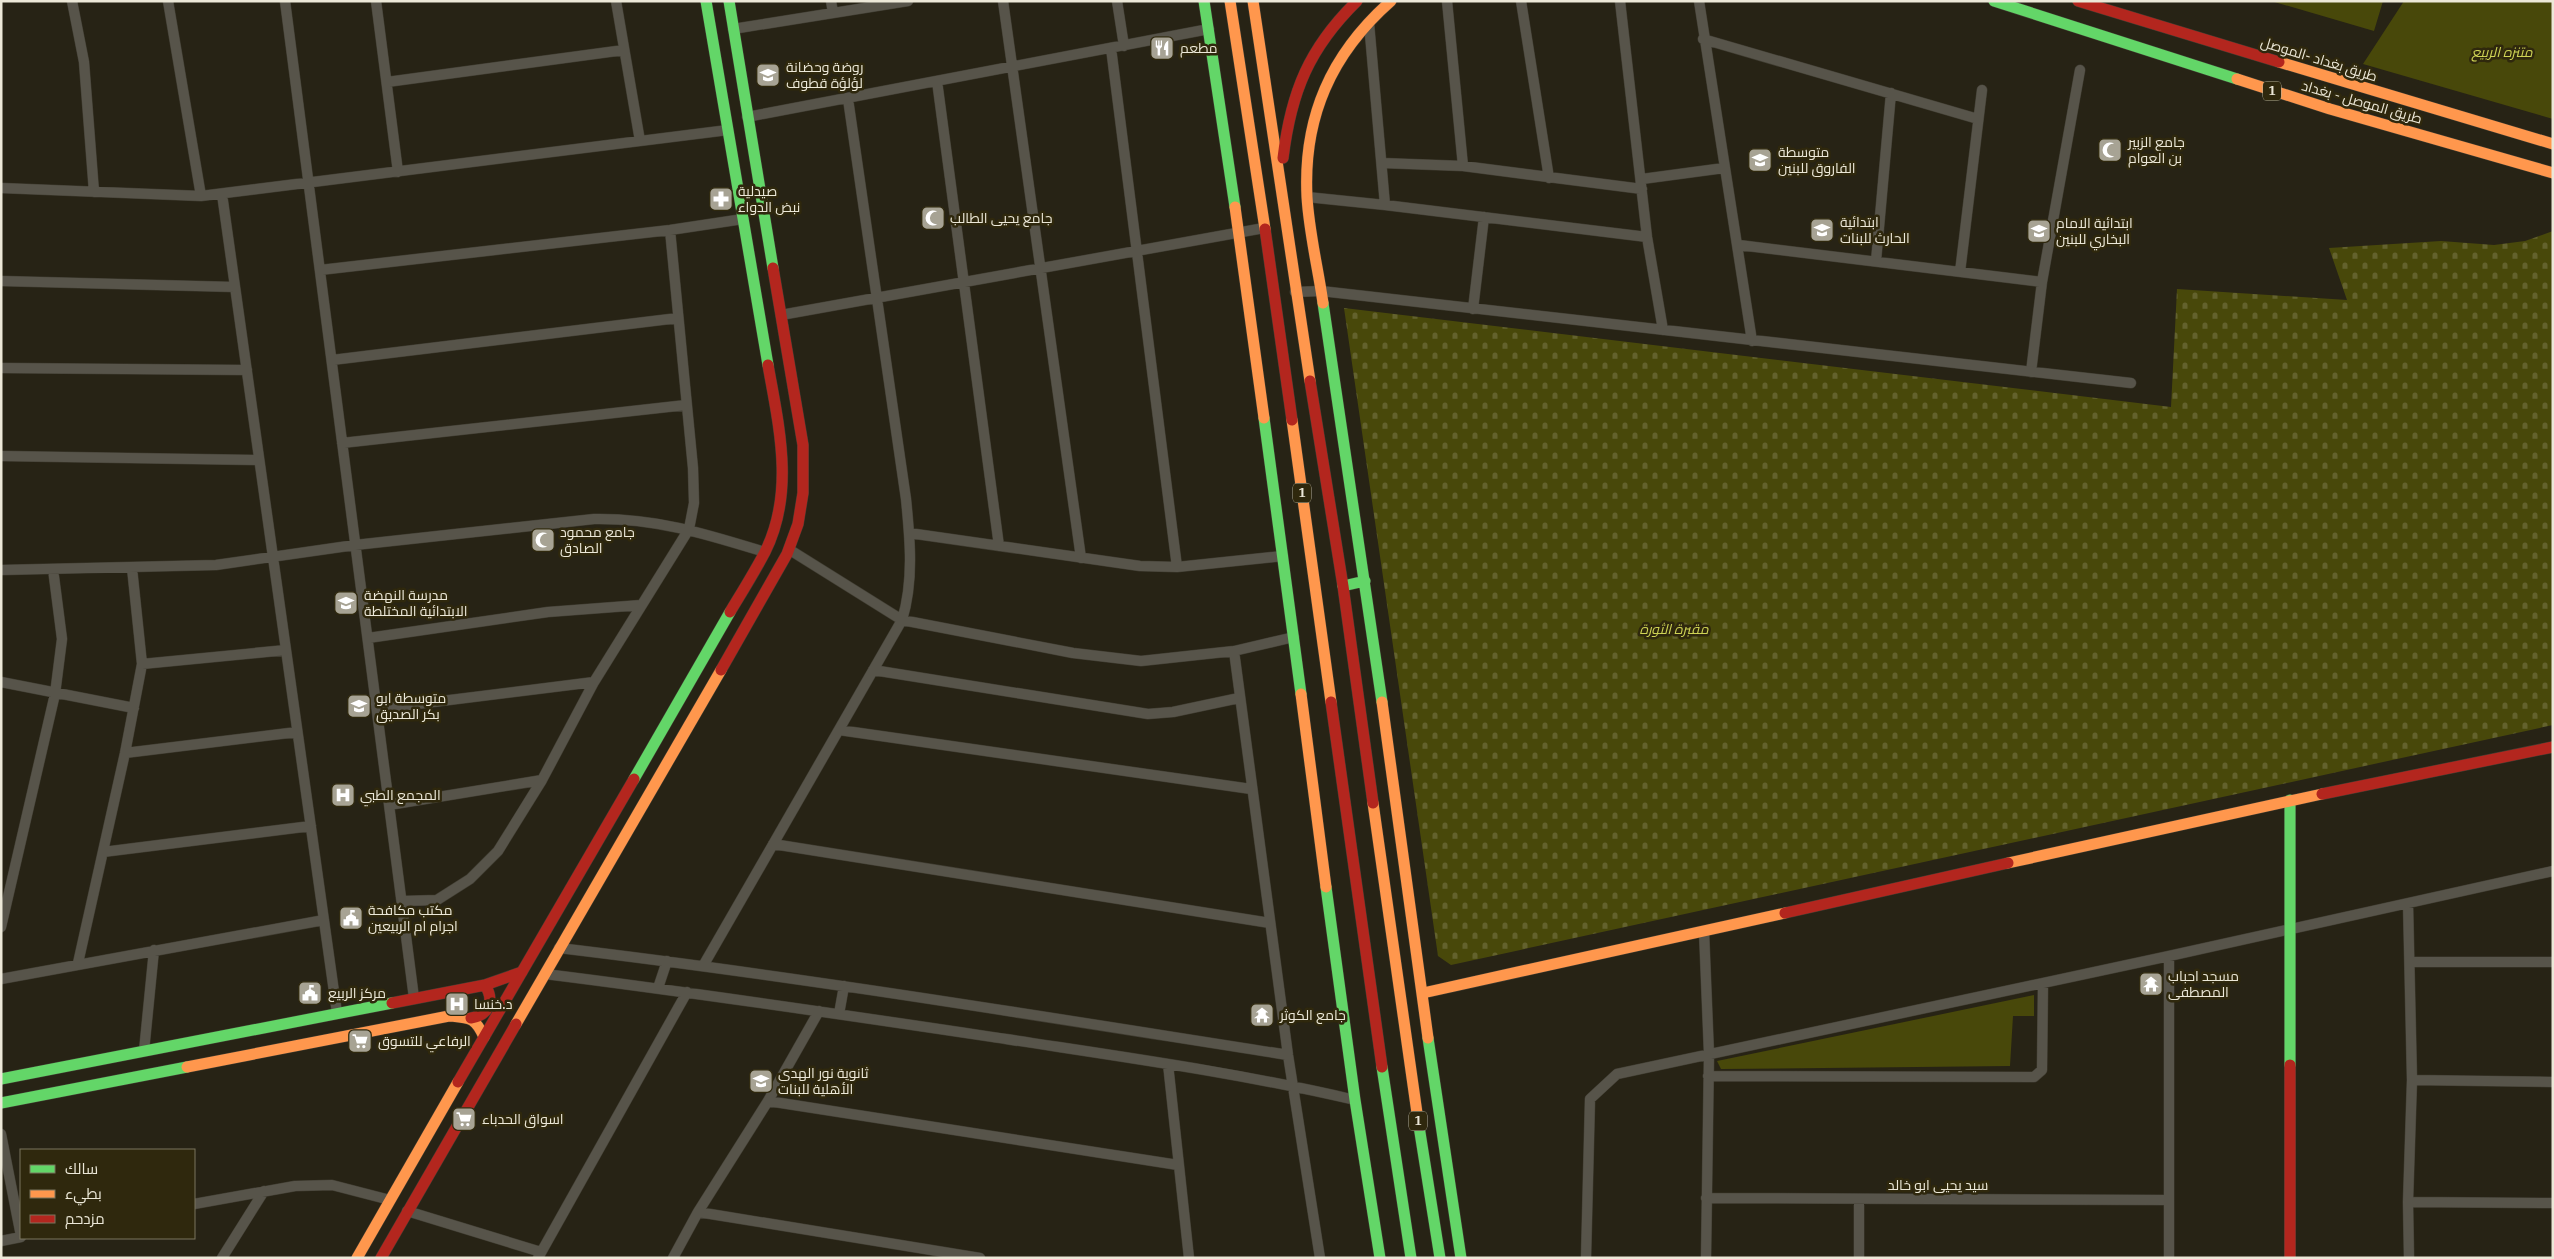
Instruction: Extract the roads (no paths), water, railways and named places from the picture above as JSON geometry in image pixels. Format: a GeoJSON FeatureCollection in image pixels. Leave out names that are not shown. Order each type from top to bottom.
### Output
{"type":"FeatureCollection","features":[{"type":"Feature","properties":{"kind":"main road"},"geometry":{"type":"LineString","coordinates":[[357,1258],[766,552],[778,518],[783,491],[784,464],[763,330],[706,1]]}},
{"type":"Feature","properties":{"kind":"main road"},"geometry":{"type":"LineString","coordinates":[[382,1258],[790,550],[802,509],[805,467],[781,315],[740,80],[729,1]]}},
{"type":"Feature","properties":{"kind":"main road"},"geometry":{"type":"LineString","coordinates":[[1204,1],[1239,233],[1355,1100],[1380,1258]]}},
{"type":"Feature","properties":{"kind":"main road","name":"1"},"geometry":{"type":"LineString","coordinates":[[1230,1],[1264,228],[1384,984],[1440,1258]]}},
{"type":"Feature","properties":{"kind":"main road"},"geometry":{"type":"LineString","coordinates":[[1254,1],[1282,200]]}},
{"type":"Feature","properties":{"kind":"main road"},"geometry":{"type":"LineString","coordinates":[[1282,200],[1285,136],[1294,93],[1316,47],[1357,1]]}},
{"type":"Feature","properties":{"kind":"main road"},"geometry":{"type":"LineString","coordinates":[[1391,1],[1345,50],[1316,107],[1309,148],[1307,198],[1365,581],[1461,1258]]}},
{"type":"Feature","properties":{"kind":"main road","name":"طريق الموصل - بغداد"},"geometry":{"type":"LineString","coordinates":[[1994,1],[2330,109],[2553,173]]}},
{"type":"Feature","properties":{"kind":"main road","name":"طريق بغداد -الموصل"},"geometry":{"type":"LineString","coordinates":[[2078,1],[2553,144]]}},
{"type":"Feature","properties":{"kind":"main road"},"geometry":{"type":"LineString","coordinates":[[716,58],[719,52],[729,53],[740,80]]}},
{"type":"Feature","properties":{"kind":"main road","name":"1"},"geometry":{"type":"LineString","coordinates":[[1282,200],[1295,292],[1343,586],[1411,1258]]}},
{"type":"Feature","properties":{"kind":"main road"},"geometry":{"type":"LineString","coordinates":[[763,330],[773,360],[782,363],[788,357]]}},
{"type":"Feature","properties":{"kind":"main road"},"geometry":{"type":"LineString","coordinates":[[1343,586],[1365,581]]}},
{"type":"Feature","properties":{"kind":"main road"},"geometry":{"type":"LineString","coordinates":[[1423,993],[2290,800],[2553,747]]}},
{"type":"Feature","properties":{"kind":"main road"},"geometry":{"type":"LineString","coordinates":[[634,781],[650,790]]}},
{"type":"Feature","properties":{"kind":"main road"},"geometry":{"type":"LineString","coordinates":[[2290,800],[2290,1258]]}},
{"type":"Feature","properties":{"kind":"main road"},"geometry":{"type":"LineString","coordinates":[[1,1079],[485,985],[522,972]]}},
{"type":"Feature","properties":{"kind":"main road"},"geometry":{"type":"LineString","coordinates":[[1,1103],[449,1016],[471,1018],[482,1016],[490,1007],[491,995],[485,985]]}},
{"type":"Feature","properties":{"kind":"main road"},"geometry":{"type":"LineString","coordinates":[[471,1018],[479,1026],[484,1038]]}},
{"type":"Feature","properties":{"kind":"street"},"geometry":{"type":"LineString","coordinates":[[72,1],[84,62],[94,192]]}},
{"type":"Feature","properties":{"kind":"street"},"geometry":{"type":"LineString","coordinates":[[168,1],[200,196]]}},
{"type":"Feature","properties":{"kind":"street"},"geometry":{"type":"LineString","coordinates":[[285,1],[414,998]]}},
{"type":"Feature","properties":{"kind":"street"},"geometry":{"type":"LineString","coordinates":[[376,1],[398,172]]}},
{"type":"Feature","properties":{"kind":"street"},"geometry":{"type":"LineString","coordinates":[[616,1],[640,141]]}},
{"type":"Feature","properties":{"kind":"street"},"geometry":{"type":"LineString","coordinates":[[831,1],[833,13]]}},
{"type":"Feature","properties":{"kind":"street"},"geometry":{"type":"LineString","coordinates":[[733,29],[908,1]]}},
{"type":"Feature","properties":{"kind":"street"},"geometry":{"type":"LineString","coordinates":[[1004,1],[1081,558]]}},
{"type":"Feature","properties":{"kind":"street"},"geometry":{"type":"LineString","coordinates":[[1117,1],[1124,46]]}},
{"type":"Feature","properties":{"kind":"street"},"geometry":{"type":"LineString","coordinates":[[1447,1],[1463,166]]}},
{"type":"Feature","properties":{"kind":"street"},"geometry":{"type":"LineString","coordinates":[[1521,1],[1550,178]]}},
{"type":"Feature","properties":{"kind":"street"},"geometry":{"type":"LineString","coordinates":[[1620,1],[1647,237],[1663,330]]}},
{"type":"Feature","properties":{"kind":"street"},"geometry":{"type":"LineString","coordinates":[[1699,1],[1724,168],[1739,245],[1752,340]]}},
{"type":"Feature","properties":{"kind":"street"},"geometry":{"type":"LineString","coordinates":[[1369,23],[1385,204]]}},
{"type":"Feature","properties":{"kind":"street"},"geometry":{"type":"LineString","coordinates":[[747,117],[1209,29]]}},
{"type":"Feature","properties":{"kind":"street"},"geometry":{"type":"LineString","coordinates":[[1704,39],[1978,119]]}},
{"type":"Feature","properties":{"kind":"street"},"geometry":{"type":"LineString","coordinates":[[1111,48],[1177,567]]}},
{"type":"Feature","properties":{"kind":"street"},"geometry":{"type":"LineString","coordinates":[[387,82],[624,50]]}},
{"type":"Feature","properties":{"kind":"street"},"geometry":{"type":"LineString","coordinates":[[2031,372],[2042,282],[2080,70]]}},
{"type":"Feature","properties":{"kind":"street"},"geometry":{"type":"LineString","coordinates":[[937,81],[999,546]]}},
{"type":"Feature","properties":{"kind":"street"},"geometry":{"type":"LineString","coordinates":[[1960,272],[1982,90]]}},
{"type":"Feature","properties":{"kind":"street"},"geometry":{"type":"LineString","coordinates":[[1876,262],[1891,93]]}},
{"type":"Feature","properties":{"kind":"street"},"geometry":{"type":"LineString","coordinates":[[703,966],[902,620],[909,596],[909,533],[848,99]]}},
{"type":"Feature","properties":{"kind":"street"},"geometry":{"type":"LineString","coordinates":[[1,188],[200,196],[728,130]]}},
{"type":"Feature","properties":{"kind":"street"},"geometry":{"type":"LineString","coordinates":[[1382,163],[1463,166],[1550,178],[1642,184],[1724,168]]}},
{"type":"Feature","properties":{"kind":"street"},"geometry":{"type":"LineString","coordinates":[[222,194],[337,1013]]}},
{"type":"Feature","properties":{"kind":"street"},"geometry":{"type":"LineString","coordinates":[[1307,198],[1385,204],[1647,237]]}},
{"type":"Feature","properties":{"kind":"street"},"geometry":{"type":"LineString","coordinates":[[1473,309],[1484,216]]}},
{"type":"Feature","properties":{"kind":"street"},"geometry":{"type":"LineString","coordinates":[[320,270],[743,220]]}},
{"type":"Feature","properties":{"kind":"street"},"geometry":{"type":"LineString","coordinates":[[781,315],[1264,228]]}},
{"type":"Feature","properties":{"kind":"street"},"geometry":{"type":"LineString","coordinates":[[402,901],[437,900],[470,879],[498,850],[542,780],[594,682],[689,529],[694,504],[693,468],[670,230]]}},
{"type":"Feature","properties":{"kind":"street"},"geometry":{"type":"LineString","coordinates":[[1739,245],[2042,282]]}},
{"type":"Feature","properties":{"kind":"street"},"geometry":{"type":"LineString","coordinates":[[1,282],[235,287]]}},
{"type":"Feature","properties":{"kind":"street"},"geometry":{"type":"LineString","coordinates":[[1295,292],[1320,291],[2130,383]]}},
{"type":"Feature","properties":{"kind":"street"},"geometry":{"type":"LineString","coordinates":[[332,360],[678,318]]}},
{"type":"Feature","properties":{"kind":"street"},"geometry":{"type":"LineString","coordinates":[[1,368],[247,370]]}},
{"type":"Feature","properties":{"kind":"street"},"geometry":{"type":"LineString","coordinates":[[342,443],[686,405]]}},
{"type":"Feature","properties":{"kind":"street"},"geometry":{"type":"LineString","coordinates":[[1,456],[259,460]]}},
{"type":"Feature","properties":{"kind":"street"},"geometry":{"type":"LineString","coordinates":[[1,570],[216,565],[356,545],[594,519],[630,519],[689,529],[766,552]]}},
{"type":"Feature","properties":{"kind":"street"},"geometry":{"type":"LineString","coordinates":[[909,533],[1140,566],[1177,567],[1283,556]]}},
{"type":"Feature","properties":{"kind":"street"},"geometry":{"type":"LineString","coordinates":[[790,550],[902,620],[1063,651],[1141,662],[1234,651],[1294,638]]}},
{"type":"Feature","properties":{"kind":"street"},"geometry":{"type":"LineString","coordinates":[[78,963],[125,753],[142,664],[132,568]]}},
{"type":"Feature","properties":{"kind":"street"},"geometry":{"type":"LineString","coordinates":[[1,927],[55,694],[62,639],[53,569]]}},
{"type":"Feature","properties":{"kind":"street"},"geometry":{"type":"LineString","coordinates":[[368,638],[548,612],[641,605]]}},
{"type":"Feature","properties":{"kind":"street"},"geometry":{"type":"LineString","coordinates":[[142,664],[286,650]]}},
{"type":"Feature","properties":{"kind":"street"},"geometry":{"type":"LineString","coordinates":[[1234,651],[1292,1085],[1320,1258]]}},
{"type":"Feature","properties":{"kind":"street"},"geometry":{"type":"LineString","coordinates":[[873,670],[1148,714],[1173,712],[1239,698]]}},
{"type":"Feature","properties":{"kind":"street"},"geometry":{"type":"LineString","coordinates":[[1,682],[134,708]]}},
{"type":"Feature","properties":{"kind":"street"},"geometry":{"type":"LineString","coordinates":[[377,709],[594,682]]}},
{"type":"Feature","properties":{"kind":"street"},"geometry":{"type":"LineString","coordinates":[[839,730],[1252,789]]}},
{"type":"Feature","properties":{"kind":"street"},"geometry":{"type":"LineString","coordinates":[[125,753],[297,732]]}},
{"type":"Feature","properties":{"kind":"street"},"geometry":{"type":"LineString","coordinates":[[389,805],[542,780]]}},
{"type":"Feature","properties":{"kind":"street"},"geometry":{"type":"LineString","coordinates":[[103,852],[310,826]]}},
{"type":"Feature","properties":{"kind":"street"},"geometry":{"type":"LineString","coordinates":[[773,844],[1270,923]]}},
{"type":"Feature","properties":{"kind":"street"},"geometry":{"type":"LineString","coordinates":[[1586,1258],[1590,1099],[1617,1074],[2553,872]]}},
{"type":"Feature","properties":{"kind":"street"},"geometry":{"type":"LineString","coordinates":[[2408,903],[2412,1080],[2408,1202],[2409,1258]]}},
{"type":"Feature","properties":{"kind":"street"},"geometry":{"type":"LineString","coordinates":[[1,979],[78,963],[324,920]]}},
{"type":"Feature","properties":{"kind":"street"},"geometry":{"type":"LineString","coordinates":[[1704,931],[1709,1054],[1706,1258]]}},
{"type":"Feature","properties":{"kind":"street"},"geometry":{"type":"LineString","coordinates":[[559,948],[844,986],[1288,1055]]}},
{"type":"Feature","properties":{"kind":"street"},"geometry":{"type":"LineString","coordinates":[[144,1051],[154,950]]}},
{"type":"Feature","properties":{"kind":"street"},"geometry":{"type":"LineString","coordinates":[[2169,956],[2169,1258]]}},
{"type":"Feature","properties":{"kind":"street"},"geometry":{"type":"LineString","coordinates":[[658,988],[667,961]]}},
{"type":"Feature","properties":{"kind":"street"},"geometry":{"type":"LineString","coordinates":[[2410,962],[2553,962]]}},
{"type":"Feature","properties":{"kind":"street"},"geometry":{"type":"LineString","coordinates":[[545,974],[840,1014],[1168,1064],[1292,1085],[1355,1100]]}},
{"type":"Feature","properties":{"kind":"street"},"geometry":{"type":"LineString","coordinates":[[1708,1076],[2034,1077],[2042,1070],[2043,983]]}},
{"type":"Feature","properties":{"kind":"street"},"geometry":{"type":"LineString","coordinates":[[840,1014],[844,986]]}},
{"type":"Feature","properties":{"kind":"street"},"geometry":{"type":"LineString","coordinates":[[408,1211],[540,1255],[687,992]]}},
{"type":"Feature","properties":{"kind":"street"},"geometry":{"type":"LineString","coordinates":[[674,1258],[698,1212],[768,1101],[819,1011]]}},
{"type":"Feature","properties":{"kind":"street"},"geometry":{"type":"LineString","coordinates":[[1168,1064],[1189,1258]]}},
{"type":"Feature","properties":{"kind":"street"},"geometry":{"type":"LineString","coordinates":[[2412,1080],[2553,1082]]}},
{"type":"Feature","properties":{"kind":"street"},"geometry":{"type":"LineString","coordinates":[[768,1101],[1178,1164]]}},
{"type":"Feature","properties":{"kind":"street"},"geometry":{"type":"LineString","coordinates":[[1,1134],[20,1232]]}},
{"type":"Feature","properties":{"kind":"street"},"geometry":{"type":"LineString","coordinates":[[195,1204],[295,1186],[332,1185],[390,1200]]}},
{"type":"Feature","properties":{"kind":"street"},"geometry":{"type":"LineString","coordinates":[[222,1258],[264,1191]]}},
{"type":"Feature","properties":{"kind":"street","name":"سيد يحيى ابو خالد"},"geometry":{"type":"LineString","coordinates":[[1706,1198],[2169,1200]]}},
{"type":"Feature","properties":{"kind":"street"},"geometry":{"type":"LineString","coordinates":[[1859,1199],[1859,1258]]}},
{"type":"Feature","properties":{"kind":"street"},"geometry":{"type":"LineString","coordinates":[[2408,1202],[2553,1203]]}},
{"type":"Feature","properties":{"kind":"street"},"geometry":{"type":"LineString","coordinates":[[698,1212],[980,1258]]}},
{"type":"Feature","properties":{"kind":"street"},"geometry":{"type":"LineString","coordinates":[[1,1241],[20,1237]]}},
{"type":"Feature","properties":{"kind":"place","name":"مطعم"},"geometry":{"type":"Point","coordinates":[1162,48]}},
{"type":"Feature","properties":{"kind":"place","name":"روضة وحضانة لؤلؤة قطوف"},"geometry":{"type":"Point","coordinates":[768,75]}},
{"type":"Feature","properties":{"kind":"place","name":"جامع الزبير بن العوام"},"geometry":{"type":"Point","coordinates":[2110,150]}},
{"type":"Feature","properties":{"kind":"place","name":"متوسطة الفاروق للبنين"},"geometry":{"type":"Point","coordinates":[1760,160]}},
{"type":"Feature","properties":{"kind":"place","name":"صيدلية نبض الدواء"},"geometry":{"type":"Point","coordinates":[721,199]}},
{"type":"Feature","properties":{"kind":"place","name":"جامع يحيى الطالب"},"geometry":{"type":"Point","coordinates":[933,218]}},
{"type":"Feature","properties":{"kind":"place","name":"ابتدائية الحارث للبنات"},"geometry":{"type":"Point","coordinates":[1822,230]}},
{"type":"Feature","properties":{"kind":"place","name":"ابتدائية الامام البخاري للبنين"},"geometry":{"type":"Point","coordinates":[2039,231]}},
{"type":"Feature","properties":{"kind":"place","name":"جامع محمود الصادق"},"geometry":{"type":"Point","coordinates":[543,540]}},
{"type":"Feature","properties":{"kind":"place","name":"مدرسة النهضة الابتدائية المختلطة"},"geometry":{"type":"Point","coordinates":[346,603]}},
{"type":"Feature","properties":{"kind":"place","name":"متوسطة ابو بكر الصديق"},"geometry":{"type":"Point","coordinates":[359,706]}},
{"type":"Feature","properties":{"kind":"place","name":"المجمع الطبي"},"geometry":{"type":"Point","coordinates":[343,795]}},
{"type":"Feature","properties":{"kind":"place","name":"مكتب مكافحة اجرام ام الربيعين"},"geometry":{"type":"Point","coordinates":[351,918]}},
{"type":"Feature","properties":{"kind":"place","name":"مسجد احباب المصطفى"},"geometry":{"type":"Point","coordinates":[2151,984]}},
{"type":"Feature","properties":{"kind":"place","name":"مركز الربيع"},"geometry":{"type":"Point","coordinates":[310,993]}},
{"type":"Feature","properties":{"kind":"place","name":"د.خنسا"},"geometry":{"type":"Point","coordinates":[457,1004]}},
{"type":"Feature","properties":{"kind":"place","name":"جامع الكوثر"},"geometry":{"type":"Point","coordinates":[1262,1015]}},
{"type":"Feature","properties":{"kind":"place","name":"الرفاعي للتسوق"},"geometry":{"type":"Point","coordinates":[360,1041]}},
{"type":"Feature","properties":{"kind":"place","name":"ثانوية نور الهدى الأهلية للبنات"},"geometry":{"type":"Point","coordinates":[761,1081]}},
{"type":"Feature","properties":{"kind":"place","name":"اسواق الحدباء"},"geometry":{"type":"Point","coordinates":[464,1119]}},
{"type":"Feature","properties":{"kind":"park label","name":"متنزه الربيع"},"geometry":{"type":"Point","coordinates":[2502,52]}},
{"type":"Feature","properties":{"kind":"park label","name":"مقبرة الثورة"},"geometry":{"type":"Point","coordinates":[1674,629]}}]}
